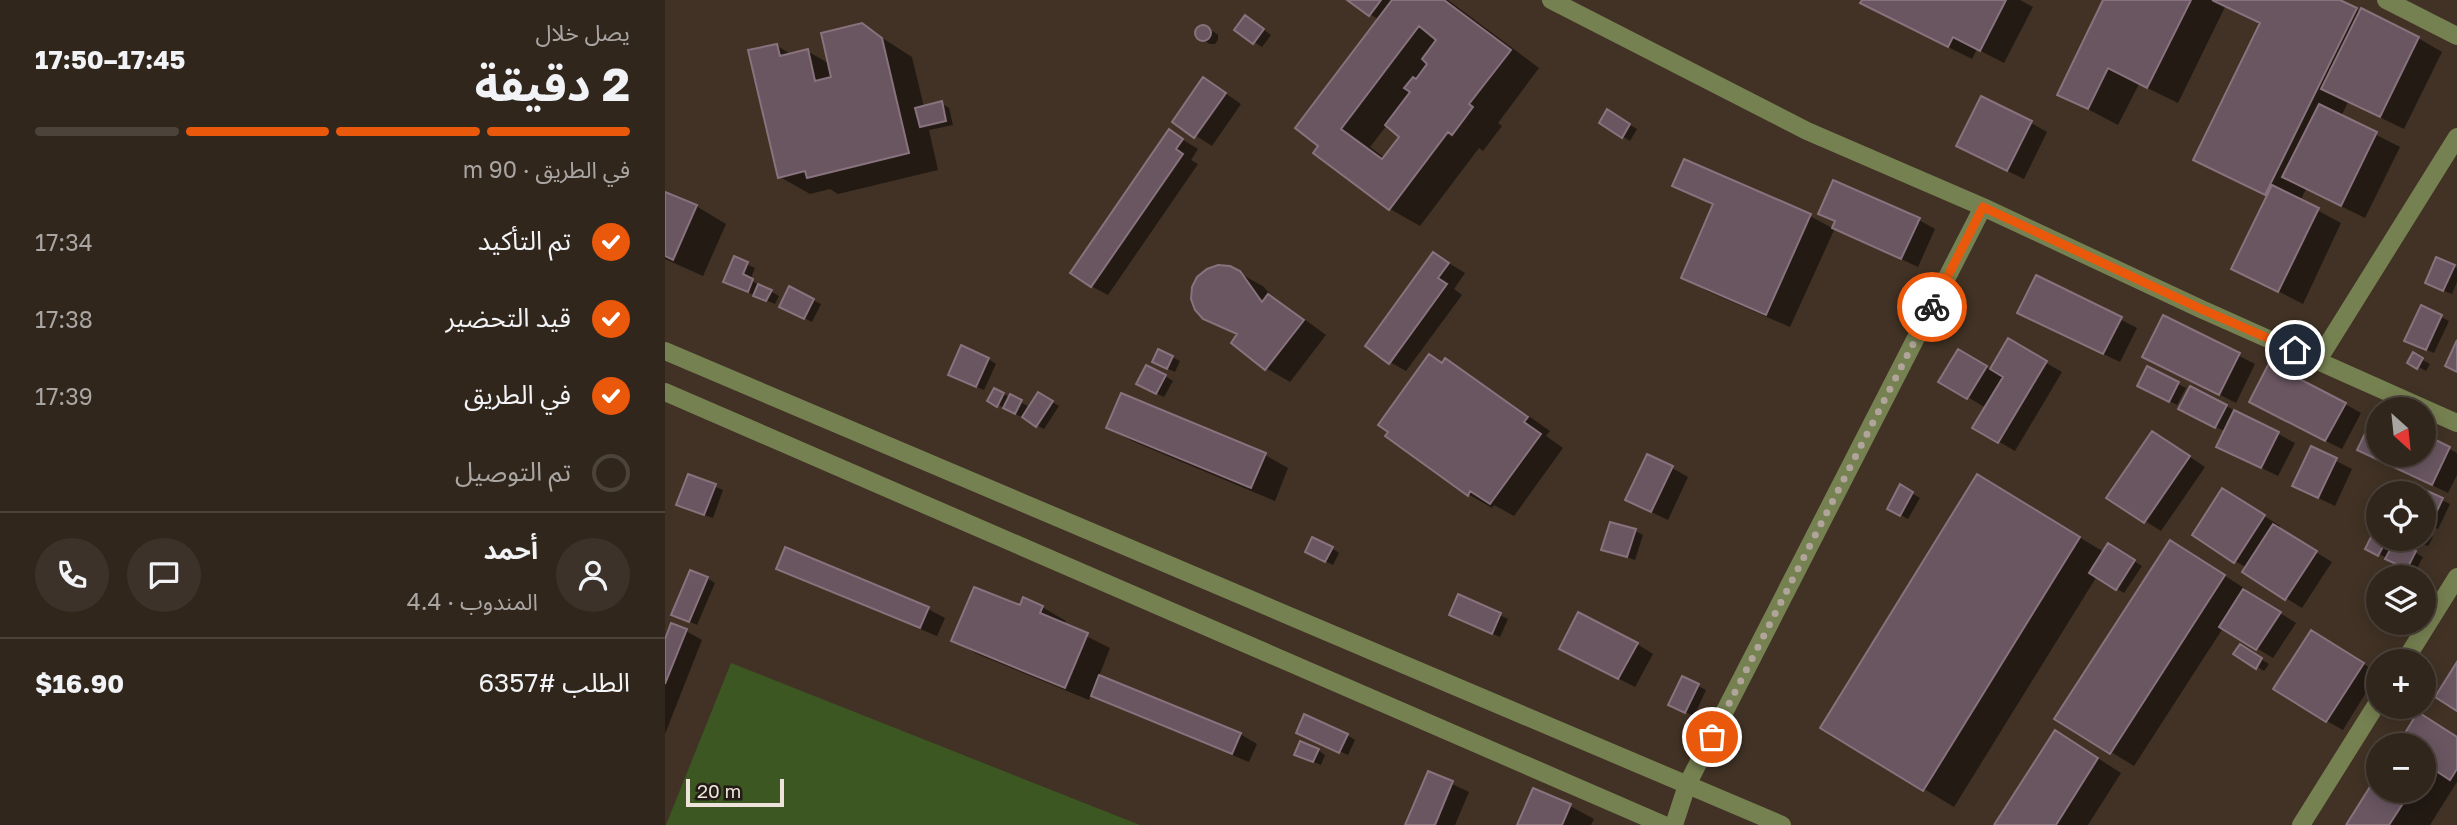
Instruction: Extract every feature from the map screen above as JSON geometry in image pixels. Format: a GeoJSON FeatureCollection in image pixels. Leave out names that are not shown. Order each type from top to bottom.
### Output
{"type":"FeatureCollection","features":[{"type":"Feature","properties":{"kind":"street"},"geometry":{"type":"LineString","coordinates":[[1551,0],[1807,131],[1983,207],[2201,309],[2457,423]]}},
{"type":"Feature","properties":{"kind":"street"},"geometry":{"type":"LineString","coordinates":[[2386,0],[2457,36]]}},
{"type":"Feature","properties":{"kind":"street"},"geometry":{"type":"LineString","coordinates":[[2318,360],[2457,137]]}},
{"type":"Feature","properties":{"kind":"street"},"geometry":{"type":"LineString","coordinates":[[1674,825],[1687,785],[1983,207]]}},
{"type":"Feature","properties":{"kind":"street"},"geometry":{"type":"LineString","coordinates":[[665,351],[1782,825]]}},
{"type":"Feature","properties":{"kind":"street"},"geometry":{"type":"LineString","coordinates":[[665,393],[1664,825]]}},
{"type":"Feature","properties":{"kind":"street"},"geometry":{"type":"LineString","coordinates":[[2412,649],[2457,577]]}},
{"type":"Feature","properties":{"kind":"street"},"geometry":{"type":"LineString","coordinates":[[2301,825],[2367,719]]}},
{"type":"Feature","properties":{"kind":"green space"},"geometry":{"type":"Polygon","coordinates":[[[731,663],[1140,825],[666,825],[731,663]]]}},
{"type":"Feature","properties":{"kind":"building"},"geometry":{"type":"Polygon","coordinates":[[[1347,0],[1381,0],[1369,16],[1347,0]]]}},
{"type":"Feature","properties":{"kind":"building"},"geometry":{"type":"Polygon","coordinates":[[[1392,0],[1444,0],[1511,50],[1469,104],[1473,107],[1452,135],[1448,132],[1389,210],[1313,153],[1318,146],[1295,128],[1392,0]],[[1419,26],[1341,129],[1382,159],[1399,137],[1385,125],[1410,92],[1404,88],[1413,77],[1416,79],[1427,64],[1422,59],[1436,40],[1419,26]]]}},
{"type":"Feature","properties":{"kind":"building"},"geometry":{"type":"Polygon","coordinates":[[[1862,0],[2006,0],[1980,51],[1953,37],[1948,47],[1860,3],[1862,0]]]}},
{"type":"Feature","properties":{"kind":"building"},"geometry":{"type":"Polygon","coordinates":[[[2103,0],[2191,0],[2147,88],[2108,68],[2088,109],[2057,95],[2103,0]]]}},
{"type":"Feature","properties":{"kind":"building"},"geometry":{"type":"Polygon","coordinates":[[[2212,0],[2340,0],[2357,8],[2265,195],[2193,160],[2260,23],[2212,0]]]}},
{"type":"Feature","properties":{"kind":"building"},"geometry":{"type":"Polygon","coordinates":[[[2361,8],[2419,37],[2380,117],[2321,89],[2361,8]]]}},
{"type":"Feature","properties":{"kind":"building"},"geometry":{"type":"Polygon","coordinates":[[[1245,15],[1264,29],[1253,44],[1234,30],[1245,15]]]}},
{"type":"Feature","properties":{"kind":"building"},"geometry":{"type":"Polygon","coordinates":[[[862,23],[882,38],[909,153],[807,178],[805,171],[778,178],[748,50],[777,44],[780,56],[808,49],[815,81],[831,77],[821,33],[862,23]]]}},
{"type":"Feature","properties":{"kind":"building"},"geometry":{"type":"Polygon","coordinates":[[[1203,25],[1209,27],[1209,39],[1203,41],[1197,39],[1195,33],[1197,27],[1203,25]]]}},
{"type":"Feature","properties":{"kind":"building"},"geometry":{"type":"Polygon","coordinates":[[[1203,77],[1226,93],[1194,138],[1172,122],[1203,77]]]}},
{"type":"Feature","properties":{"kind":"building"},"geometry":{"type":"Polygon","coordinates":[[[1981,96],[2032,121],[2007,171],[1956,146],[1981,96]]]}},
{"type":"Feature","properties":{"kind":"building"},"geometry":{"type":"Polygon","coordinates":[[[942,101],[946,121],[920,127],[915,108],[942,101]]]}},
{"type":"Feature","properties":{"kind":"building"},"geometry":{"type":"Polygon","coordinates":[[[2319,104],[2377,132],[2341,206],[2282,177],[2319,104]]]}},
{"type":"Feature","properties":{"kind":"building"},"geometry":{"type":"Polygon","coordinates":[[[1607,109],[1630,124],[1622,138],[1599,123],[1607,109]]]}},
{"type":"Feature","properties":{"kind":"building"},"geometry":{"type":"Polygon","coordinates":[[[1169,129],[1183,139],[1176,149],[1183,154],[1091,287],[1070,273],[1169,129]]]}},
{"type":"Feature","properties":{"kind":"building"},"geometry":{"type":"Polygon","coordinates":[[[1684,159],[1811,214],[1766,315],[1681,278],[1713,204],[1672,186],[1684,159]]]}},
{"type":"Feature","properties":{"kind":"building"},"geometry":{"type":"Polygon","coordinates":[[[1833,180],[1920,218],[1901,259],[1832,228],[1835,221],[1818,214],[1833,180]]]}},
{"type":"Feature","properties":{"kind":"building"},"geometry":{"type":"Polygon","coordinates":[[[2272,185],[2319,208],[2278,292],[2231,269],[2272,185]]]}},
{"type":"Feature","properties":{"kind":"building"},"geometry":{"type":"Polygon","coordinates":[[[665,192],[697,205],[673,260],[665,256],[665,192]]]}},
{"type":"Feature","properties":{"kind":"building"},"geometry":{"type":"Polygon","coordinates":[[[1433,252],[1449,263],[1438,278],[1447,284],[1389,364],[1365,346],[1433,252]]]}},
{"type":"Feature","properties":{"kind":"building"},"geometry":{"type":"Polygon","coordinates":[[[734,256],[748,262],[743,274],[753,279],[748,292],[723,282],[734,256]]]}},
{"type":"Feature","properties":{"kind":"building"},"geometry":{"type":"Polygon","coordinates":[[[2436,257],[2455,265],[2443,291],[2425,283],[2436,257]]]}},
{"type":"Feature","properties":{"kind":"building"},"geometry":{"type":"Polygon","coordinates":[[[1218,265],[1230,266],[1240,271],[1262,302],[1268,294],[1304,320],[1265,370],[1231,343],[1237,334],[1203,319],[1195,310],[1191,299],[1192,287],[1197,277],[1218,265]]]}},
{"type":"Feature","properties":{"kind":"building"},"geometry":{"type":"Polygon","coordinates":[[[2036,275],[2122,317],[2103,354],[2017,313],[2036,275]]]}},
{"type":"Feature","properties":{"kind":"building"},"geometry":{"type":"Polygon","coordinates":[[[758,284],[772,290],[766,301],[753,296],[758,284]]]}},
{"type":"Feature","properties":{"kind":"building"},"geometry":{"type":"Polygon","coordinates":[[[789,286],[814,299],[804,319],[779,307],[789,286]]]}},
{"type":"Feature","properties":{"kind":"building"},"geometry":{"type":"Polygon","coordinates":[[[2421,305],[2442,315],[2426,350],[2404,341],[2421,305]]]}},
{"type":"Feature","properties":{"kind":"building"},"geometry":{"type":"Polygon","coordinates":[[[2163,315],[2240,353],[2219,395],[2142,357],[2163,315]]]}},
{"type":"Feature","properties":{"kind":"building"},"geometry":{"type":"Polygon","coordinates":[[[2008,338],[2047,361],[1998,443],[1972,428],[2003,377],[1990,369],[2008,338]]]}},
{"type":"Feature","properties":{"kind":"building"},"geometry":{"type":"Polygon","coordinates":[[[2457,340],[2457,372],[2445,366],[2457,340]]]}},
{"type":"Feature","properties":{"kind":"building"},"geometry":{"type":"Polygon","coordinates":[[[961,345],[989,358],[976,387],[948,375],[961,345]]]}},
{"type":"Feature","properties":{"kind":"building"},"geometry":{"type":"Polygon","coordinates":[[[1158,349],[1173,356],[1167,369],[1152,362],[1158,349]]]}},
{"type":"Feature","properties":{"kind":"building"},"geometry":{"type":"Polygon","coordinates":[[[1958,349],[1987,366],[1967,399],[1938,382],[1958,349]]]}},
{"type":"Feature","properties":{"kind":"building"},"geometry":{"type":"Polygon","coordinates":[[[2413,352],[2423,358],[2417,369],[2407,363],[2413,352]]]}},
{"type":"Feature","properties":{"kind":"building"},"geometry":{"type":"Polygon","coordinates":[[[1429,354],[1442,363],[1445,358],[1528,417],[1524,422],[1541,434],[1490,504],[1470,491],[1468,496],[1385,436],[1388,432],[1378,425],[1429,354]]]}},
{"type":"Feature","properties":{"kind":"building"},"geometry":{"type":"Polygon","coordinates":[[[2269,363],[2346,403],[2325,441],[2249,402],[2269,363]]]}},
{"type":"Feature","properties":{"kind":"building"},"geometry":{"type":"Polygon","coordinates":[[[1146,365],[1166,375],[1156,394],[1136,384],[1146,365]]]}},
{"type":"Feature","properties":{"kind":"building"},"geometry":{"type":"Polygon","coordinates":[[[2147,366],[2179,382],[2169,402],[2137,386],[2147,366]]]}},
{"type":"Feature","properties":{"kind":"building"},"geometry":{"type":"Polygon","coordinates":[[[2190,386],[2227,405],[2215,428],[2178,409],[2190,386]]]}},
{"type":"Feature","properties":{"kind":"building"},"geometry":{"type":"Polygon","coordinates":[[[994,388],[1004,393],[997,407],[987,401],[994,388]]]}},
{"type":"Feature","properties":{"kind":"building"},"geometry":{"type":"Polygon","coordinates":[[[1038,392],[1053,401],[1036,427],[1022,417],[1038,392]]]}},
{"type":"Feature","properties":{"kind":"building"},"geometry":{"type":"Polygon","coordinates":[[[1121,393],[1266,453],[1251,488],[1106,428],[1121,393]]]}},
{"type":"Feature","properties":{"kind":"building"},"geometry":{"type":"Polygon","coordinates":[[[1010,394],[1022,400],[1015,414],[1003,408],[1010,394]]]}},
{"type":"Feature","properties":{"kind":"building"},"geometry":{"type":"Polygon","coordinates":[[[2234,410],[2279,432],[2261,468],[2216,447],[2234,410]]]}},
{"type":"Feature","properties":{"kind":"building"},"geometry":{"type":"Polygon","coordinates":[[[2152,431],[2190,456],[2144,523],[2106,498],[2152,431]]]}},
{"type":"Feature","properties":{"kind":"building"},"geometry":{"type":"Polygon","coordinates":[[[2366,432],[2366,454],[2357,450],[2366,432]]]}},
{"type":"Feature","properties":{"kind":"building"},"geometry":{"type":"Polygon","coordinates":[[[2436,440],[2450,447],[2434,481],[2423,481],[2393,467],[2436,467],[2436,440]]]}},
{"type":"Feature","properties":{"kind":"building"},"geometry":{"type":"Polygon","coordinates":[[[2311,446],[2337,458],[2318,498],[2292,486],[2311,446]]]}},
{"type":"Feature","properties":{"kind":"building"},"geometry":{"type":"Polygon","coordinates":[[[1647,454],[1673,466],[1651,512],[1625,500],[1647,454]]]}},
{"type":"Feature","properties":{"kind":"building"},"geometry":{"type":"Polygon","coordinates":[[[688,474],[716,484],[704,515],[676,505],[688,474]]]}},
{"type":"Feature","properties":{"kind":"building"},"geometry":{"type":"Polygon","coordinates":[[[1977,474],[2080,537],[1923,791],[1820,728],[1977,474]]]}},
{"type":"Feature","properties":{"kind":"building"},"geometry":{"type":"Polygon","coordinates":[[[1900,484],[1913,492],[1900,516],[1887,509],[1900,484]]]}},
{"type":"Feature","properties":{"kind":"building"},"geometry":{"type":"Polygon","coordinates":[[[2222,488],[2265,515],[2234,563],[2192,535],[2222,488]]]}},
{"type":"Feature","properties":{"kind":"building"},"geometry":{"type":"Polygon","coordinates":[[[2436,495],[2443,498],[2436,513],[2436,495]]]}},
{"type":"Feature","properties":{"kind":"building"},"geometry":{"type":"Polygon","coordinates":[[[1610,522],[1636,529],[1627,557],[1601,550],[1610,522]]]}},
{"type":"Feature","properties":{"kind":"building"},"geometry":{"type":"Polygon","coordinates":[[[2273,524],[2317,551],[2285,600],[2242,572],[2273,524]]]}},
{"type":"Feature","properties":{"kind":"building"},"geometry":{"type":"Polygon","coordinates":[[[1312,537],[1333,547],[1325,562],[1305,552],[1312,537]]]}},
{"type":"Feature","properties":{"kind":"building"},"geometry":{"type":"Polygon","coordinates":[[[2170,540],[2225,575],[2110,754],[2054,719],[2170,540]]]}},
{"type":"Feature","properties":{"kind":"building"},"geometry":{"type":"Polygon","coordinates":[[[2108,543],[2135,560],[2116,590],[2089,573],[2108,543]]]}},
{"type":"Feature","properties":{"kind":"building"},"geometry":{"type":"Polygon","coordinates":[[[785,547],[929,607],[920,628],[776,569],[785,547]]]}},
{"type":"Feature","properties":{"kind":"building"},"geometry":{"type":"Polygon","coordinates":[[[2389,551],[2416,551],[2409,565],[2398,565],[2385,559],[2389,551]]]}},
{"type":"Feature","properties":{"kind":"building"},"geometry":{"type":"Polygon","coordinates":[[[690,570],[708,577],[689,622],[671,615],[690,570]]]}},
{"type":"Feature","properties":{"kind":"building"},"geometry":{"type":"Polygon","coordinates":[[[974,587],[1020,605],[1023,597],[1043,606],[1040,613],[1088,633],[1065,688],[951,641],[974,587]]]}},
{"type":"Feature","properties":{"kind":"building"},"geometry":{"type":"Polygon","coordinates":[[[2243,589],[2281,612],[2256,650],[2219,627],[2243,589]]]}},
{"type":"Feature","properties":{"kind":"building"},"geometry":{"type":"Polygon","coordinates":[[[1458,594],[1501,613],[1492,634],[1449,615],[1458,594]]]}},
{"type":"Feature","properties":{"kind":"building"},"geometry":{"type":"Polygon","coordinates":[[[1578,612],[1638,643],[1618,679],[1559,649],[1578,612]]]}},
{"type":"Feature","properties":{"kind":"building"},"geometry":{"type":"Polygon","coordinates":[[[671,623],[687,629],[665,684],[665,639],[671,623]]]}},
{"type":"Feature","properties":{"kind":"building"},"geometry":{"type":"Polygon","coordinates":[[[2311,630],[2364,663],[2326,722],[2273,689],[2311,630]]]}},
{"type":"Feature","properties":{"kind":"building"},"geometry":{"type":"Polygon","coordinates":[[[2240,644],[2262,658],[2256,669],[2233,654],[2240,644]]]}},
{"type":"Feature","properties":{"kind":"building"},"geometry":{"type":"Polygon","coordinates":[[[2457,662],[2457,711],[2436,695],[2457,662]]]}},
{"type":"Feature","properties":{"kind":"building"},"geometry":{"type":"Polygon","coordinates":[[[1099,675],[1241,733],[1232,754],[1091,696],[1099,675]]]}},
{"type":"Feature","properties":{"kind":"building"},"geometry":{"type":"Polygon","coordinates":[[[1682,676],[1699,684],[1685,713],[1668,705],[1682,676]]]}},
{"type":"Feature","properties":{"kind":"building"},"geometry":{"type":"Polygon","coordinates":[[[1304,714],[1348,734],[1339,753],[1296,733],[1304,714]]]}},
{"type":"Feature","properties":{"kind":"building"},"geometry":{"type":"Polygon","coordinates":[[[2414,719],[2429,719],[2457,737],[2457,769],[2450,780],[2436,771],[2436,733],[2405,733],[2414,719]]]}},
{"type":"Feature","properties":{"kind":"building"},"geometry":{"type":"Polygon","coordinates":[[[2055,730],[2098,758],[2056,825],[1994,825],[2055,730]]]}},
{"type":"Feature","properties":{"kind":"building"},"geometry":{"type":"Polygon","coordinates":[[[1300,741],[1319,749],[1313,762],[1294,755],[1300,741]]]}},
{"type":"Feature","properties":{"kind":"building"},"geometry":{"type":"Polygon","coordinates":[[[1428,771],[1453,781],[1435,825],[1405,825],[1428,771]]]}},
{"type":"Feature","properties":{"kind":"building"},"geometry":{"type":"Polygon","coordinates":[[[1533,788],[1571,804],[1562,825],[1517,825],[1533,788]]]}},
{"type":"Feature","properties":{"kind":"building"},"geometry":{"type":"Polygon","coordinates":[[[2366,793],[2366,803],[2403,803],[2389,825],[2346,825],[2366,793]]]}},
{"type":"Feature","properties":{"kind":"way so far"},"geometry":{"type":"LineString","coordinates":[[1712,737],[1932,307]]}},
{"type":"Feature","properties":{"kind":"route"},"geometry":{"type":"LineString","coordinates":[[1932,307],[1983,207],[2295,350]]}}]}
